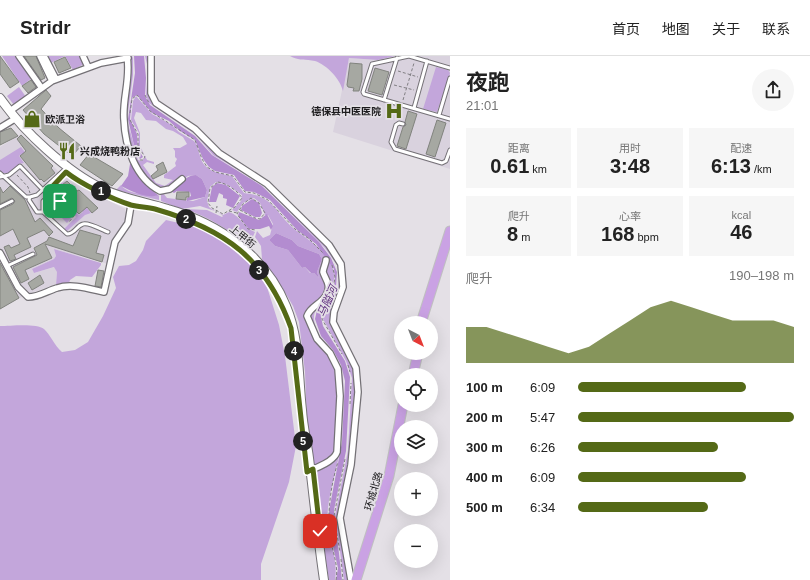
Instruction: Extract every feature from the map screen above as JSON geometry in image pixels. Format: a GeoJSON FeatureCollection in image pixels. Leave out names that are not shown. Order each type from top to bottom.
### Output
{"type":"FeatureCollection","features":[{"type":"Feature","properties":{"kind":"main road"},"geometry":{"type":"LineString","coordinates":[[423,316],[450,232]]}},
{"type":"Feature","properties":{"kind":"main road"},"geometry":{"type":"LineString","coordinates":[[426,316],[450,242]]}},
{"type":"Feature","properties":{"kind":"main road","name":"环城北路"},"geometry":{"type":"LineString","coordinates":[[356,580],[389,476],[402,412]]}},
{"type":"Feature","properties":{"kind":"main road","name":"环城北路"},"geometry":{"type":"LineString","coordinates":[[360,580],[389,492],[395,464]]}},
{"type":"Feature","properties":{"kind":"street"},"geometry":{"type":"LineString","coordinates":[[19,56],[41,87]]}},
{"type":"Feature","properties":{"kind":"street"},"geometry":{"type":"LineString","coordinates":[[40,56],[54,80]]}},
{"type":"Feature","properties":{"kind":"street"},"geometry":{"type":"LineString","coordinates":[[44,56],[54,80]]}},
{"type":"Feature","properties":{"kind":"street"},"geometry":{"type":"LineString","coordinates":[[83,56],[88,67]]}},
{"type":"Feature","properties":{"kind":"street"},"geometry":{"type":"LineString","coordinates":[[151,56],[151,93],[155,101],[195,129],[219,153],[267,184],[329,245],[341,264],[343,287],[334,312],[333,322],[356,368],[358,392],[352,458],[340,518],[350,580]]}},
{"type":"Feature","properties":{"kind":"street"},"geometry":{"type":"LineString","coordinates":[[10,111],[41,87],[54,80],[88,67],[128,57],[129,73],[123,120],[131,157],[148,181],[160,191],[170,189],[182,178]]}},
{"type":"Feature","properties":{"kind":"street","name":"上甲街"},"geometry":{"type":"LineString","coordinates":[[0,98],[10,111],[51,153],[71,170],[99,187],[121,196],[170,209],[207,223],[232,239],[256,261],[281,295],[294,327],[321,580]]}},
{"type":"Feature","properties":{"kind":"street","name":"上甲街"},"geometry":{"type":"LineString","coordinates":[[0,104],[13,120],[65,171],[93,188],[131,205],[168,213],[196,222],[213,231],[247,256],[266,278],[283,307],[291,328],[324,580]]}},
{"type":"Feature","properties":{"kind":"street"},"geometry":{"type":"LineString","coordinates":[[0,128],[13,120]]}},
{"type":"Feature","properties":{"kind":"street"},"geometry":{"type":"LineString","coordinates":[[0,253],[18,287],[28,296],[44,294],[57,288],[69,286],[90,288],[104,292],[115,242],[128,223],[131,205]]}},
{"type":"Feature","properties":{"kind":"street"},"geometry":{"type":"LineString","coordinates":[[309,471],[333,458],[337,452],[340,396],[338,368],[330,354],[317,339],[307,316],[310,309],[322,301],[328,292],[328,281],[323,272],[326,260]]}},
{"type":"Feature","properties":{"kind":"lane"},"geometry":{"type":"LineString","coordinates":[[450,68],[409,56],[375,63],[371,66],[363,92],[366,95],[450,119]]}},
{"type":"Feature","properties":{"kind":"lane"},"geometry":{"type":"LineString","coordinates":[[384,100],[397,58]]}},
{"type":"Feature","properties":{"kind":"lane"},"geometry":{"type":"LineString","coordinates":[[414,108],[427,62]]}},
{"type":"Feature","properties":{"kind":"lane"},"geometry":{"type":"LineString","coordinates":[[439,115],[450,78]]}},
{"type":"Feature","properties":{"kind":"lane"},"geometry":{"type":"LineString","coordinates":[[403,124],[399,123],[396,125],[391,142],[395,149],[442,163],[446,161],[450,150]]}},
{"type":"Feature","properties":{"kind":"lane"},"geometry":{"type":"LineString","coordinates":[[1,175],[9,175],[20,166],[43,190]]}},
{"type":"Feature","properties":{"kind":"lane"},"geometry":{"type":"LineString","coordinates":[[1,175],[26,197],[30,197],[38,195],[65,171]]}},
{"type":"Feature","properties":{"kind":"lane"},"geometry":{"type":"LineString","coordinates":[[43,212],[43,201],[52,192],[51,188],[65,171]]}},
{"type":"Feature","properties":{"kind":"lane"},"geometry":{"type":"LineString","coordinates":[[30,197],[29,200],[37,212],[43,212],[67,234],[75,232],[81,225],[86,224],[108,232]]}},
{"type":"Feature","properties":{"kind":"lane"},"geometry":{"type":"LineString","coordinates":[[0,207],[12,200]]}},
{"type":"Feature","properties":{"kind":"lane"},"geometry":{"type":"LineString","coordinates":[[7,266],[33,254]]}},
{"type":"Feature","properties":{"kind":"path"},"geometry":{"type":"LineString","coordinates":[[402,105],[416,58]]}},
{"type":"Feature","properties":{"kind":"path"},"geometry":{"type":"LineString","coordinates":[[393,69],[422,78]]}},
{"type":"Feature","properties":{"kind":"path"},"geometry":{"type":"LineString","coordinates":[[389,84],[418,92]]}},
{"type":"Feature","properties":{"kind":"path"},"geometry":{"type":"LineString","coordinates":[[9,181],[15,175],[18,175],[28,186],[30,197]]}},
{"type":"Feature","properties":{"kind":"path"},"geometry":{"type":"LineString","coordinates":[[218,182],[227,185],[241,196],[236,206],[229,211],[224,214],[216,212],[209,206],[208,201],[211,186],[218,182]]}},
{"type":"Feature","properties":{"kind":"path"},"geometry":{"type":"LineString","coordinates":[[48,196],[55,204],[61,202],[75,216],[69,222]]}},
{"type":"Feature","properties":{"kind":"path"},"geometry":{"type":"LineString","coordinates":[[237,213],[243,204],[252,198],[260,203],[264,213],[257,219],[240,210]]}},
{"type":"Feature","properties":{"kind":"path"},"geometry":{"type":"LineString","coordinates":[[216,212],[217,206]]}},
{"type":"Feature","properties":{"kind":"path"},"geometry":{"type":"LineString","coordinates":[[229,211],[237,213]]}},
{"type":"Feature","properties":{"kind":"path"},"geometry":{"type":"LineString","coordinates":[[237,213],[248,229],[256,230]]}},
{"type":"Feature","properties":{"kind":"shaded area"},"geometry":{"type":"Polygon","coordinates":[[[2,56],[17,56],[32,78],[22,86],[2,56]]]}},
{"type":"Feature","properties":{"kind":"shaded area"},"geometry":{"type":"Polygon","coordinates":[[[48,56],[65,56],[51,63],[48,56]]]}},
{"type":"Feature","properties":{"kind":"shaded area"},"geometry":{"type":"Polygon","coordinates":[[[65,56],[81,56],[84,64],[73,70],[65,56]]]}},
{"type":"Feature","properties":{"kind":"shaded area"},"geometry":{"type":"Polygon","coordinates":[[[130,56],[132,56],[133,75],[127,120],[138,160],[141,161],[146,157],[147,160],[154,162],[154,164],[147,162],[143,165],[156,183],[165,186],[173,180],[164,178],[164,175],[176,166],[175,163],[177,159],[173,148],[180,148],[187,144],[183,137],[166,129],[156,121],[146,120],[141,113],[136,112],[134,118],[140,133],[140,146],[144,155],[138,146],[139,133],[131,120],[133,101],[136,96],[152,114],[172,125],[179,132],[194,141],[202,161],[208,169],[217,173],[232,176],[244,193],[253,194],[269,202],[291,226],[318,247],[330,261],[333,269],[333,285],[328,293],[329,286],[325,270],[326,259],[323,271],[328,288],[326,294],[314,304],[307,315],[312,330],[334,362],[339,378],[340,398],[337,450],[335,456],[314,467],[307,424],[305,372],[299,322],[293,306],[282,287],[262,259],[261,246],[255,237],[257,231],[263,238],[270,235],[273,224],[268,215],[265,215],[260,203],[254,198],[243,203],[237,212],[232,210],[241,201],[242,195],[228,185],[216,182],[210,187],[207,201],[209,207],[215,211],[200,206],[182,209],[161,201],[161,194],[163,193],[167,198],[193,201],[205,197],[207,190],[202,179],[196,175],[188,176],[182,181],[182,177],[167,188],[159,188],[150,181],[138,165],[129,143],[125,120],[130,56]],[[276,233],[269,240],[275,246],[288,250],[302,268],[305,267],[310,273],[314,273],[319,278],[317,272],[322,259],[319,254],[298,246],[292,240],[276,233]]]}},
{"type":"Feature","properties":{"kind":"shaded area"},"geometry":{"type":"Polygon","coordinates":[[[145,56],[148,56],[149,94],[152,102],[196,132],[219,156],[266,185],[327,246],[339,264],[341,284],[330,319],[353,366],[355,377],[350,459],[341,505],[349,580],[344,580],[335,516],[348,450],[352,378],[346,361],[323,319],[323,315],[338,287],[339,275],[337,265],[325,248],[263,185],[213,155],[195,134],[149,103],[146,95],[148,68],[145,56]]]}},
{"type":"Feature","properties":{"kind":"shaded area"},"geometry":{"type":"Polygon","coordinates":[[[290,56],[395,56],[378,60],[349,58],[343,91],[336,77],[320,63],[293,58],[290,56]]]}},
{"type":"Feature","properties":{"kind":"shaded area","name":"德保县中医医院"},"geometry":{"type":"Polygon","coordinates":[[[396,56],[450,56],[450,169],[333,132],[349,58],[378,60],[396,56]]]}},
{"type":"Feature","properties":{"kind":"shaded area"},"geometry":{"type":"Polygon","coordinates":[[[436,67],[448,70],[450,73],[437,112],[423,109],[436,67]]]}},
{"type":"Feature","properties":{"kind":"shaded area"},"geometry":{"type":"Polygon","coordinates":[[[19,87],[26,97],[14,105],[7,96],[19,87]]]}},
{"type":"Feature","properties":{"kind":"shaded area"},"geometry":{"type":"Polygon","coordinates":[[[21,134],[59,172],[86,189],[125,209],[127,217],[116,237],[108,264],[54,249],[56,256],[54,259],[32,269],[34,273],[55,267],[57,272],[56,285],[27,294],[0,309],[0,147],[21,134]]]}},
{"type":"Feature","properties":{"kind":"shaded area"},"geometry":{"type":"Polygon","coordinates":[[[21,147],[27,155],[25,157],[22,154],[19,156],[24,163],[19,164],[10,173],[3,173],[0,171],[0,160],[21,147]]]}},
{"type":"Feature","properties":{"kind":"shaded area"},"geometry":{"type":"Polygon","coordinates":[[[66,181],[61,185],[64,188],[58,194],[68,207],[61,200],[56,203],[50,198],[55,194],[52,188],[66,181]]]}},
{"type":"Feature","properties":{"kind":"shaded area"},"geometry":{"type":"Polygon","coordinates":[[[121,185],[124,189],[134,193],[159,196],[159,200],[116,190],[121,185]]]}},
{"type":"Feature","properties":{"kind":"shaded area"},"geometry":{"type":"Polygon","coordinates":[[[51,201],[56,206],[60,203],[73,216],[67,223],[55,211],[49,216],[45,208],[51,201]]]}},
{"type":"Feature","properties":{"kind":"shaded area"},"geometry":{"type":"Polygon","coordinates":[[[83,203],[91,213],[85,215],[67,231],[64,229],[76,217],[71,210],[73,209],[79,215],[83,212],[80,209],[83,203]]]}},
{"type":"Feature","properties":{"kind":"shaded area"},"geometry":{"type":"Polygon","coordinates":[[[185,209],[207,210],[222,217],[223,216],[218,212],[223,215],[229,212],[237,216],[248,228],[255,232],[249,245],[211,220],[185,209]]]}},
{"type":"Feature","properties":{"kind":"shaded area"},"geometry":{"type":"Polygon","coordinates":[[[166,220],[204,229],[220,239],[250,264],[259,274],[267,287],[279,325],[285,356],[296,446],[289,482],[261,564],[261,580],[0,580],[0,326],[30,325],[41,327],[46,331],[62,352],[75,350],[88,342],[103,316],[116,288],[113,277],[119,266],[129,265],[136,261],[143,250],[146,241],[166,220]]]}},
{"type":"Feature","properties":{"kind":"shaded area"},"geometry":{"type":"Polygon","coordinates":[[[54,249],[101,263],[101,265],[92,277],[76,276],[70,280],[69,283],[72,284],[56,285],[57,272],[54,267],[34,273],[32,269],[54,259],[56,256],[54,249]]]}},
{"type":"Feature","properties":{"kind":"shaded area"},"geometry":{"type":"Polygon","coordinates":[[[323,300],[317,308],[314,320],[319,335],[338,362],[343,382],[340,449],[328,508],[328,526],[336,571],[335,580],[329,580],[318,511],[314,471],[336,457],[338,453],[342,396],[342,385],[338,366],[313,329],[309,315],[312,309],[323,300]]]}},
{"type":"Feature","properties":{"kind":"water","name":"马隘河"},"geometry":{"type":"Polygon","coordinates":[[[134,56],[144,56],[146,78],[145,96],[150,105],[195,136],[212,155],[262,186],[319,242],[331,258],[337,272],[336,287],[321,317],[323,326],[345,361],[350,377],[346,451],[334,510],[342,580],[336,580],[338,568],[330,534],[329,511],[342,442],[345,381],[341,365],[333,350],[321,336],[315,319],[317,310],[332,290],[335,281],[334,269],[316,244],[297,230],[270,200],[254,192],[245,191],[234,175],[215,171],[209,167],[203,159],[195,140],[180,131],[169,121],[152,113],[137,95],[132,98],[130,119],[137,134],[138,149],[143,157],[140,159],[136,154],[128,119],[135,73],[134,56]]]}},
{"type":"Feature","properties":{"kind":"water"},"geometry":{"type":"Polygon","coordinates":[[[130,164],[145,184],[159,196],[143,195],[121,186],[128,176],[130,164]]]}},
{"type":"Feature","properties":{"kind":"water"},"geometry":{"type":"Polygon","coordinates":[[[196,175],[202,179],[207,190],[205,197],[187,201],[187,198],[191,196],[190,192],[177,191],[174,193],[171,191],[187,178],[196,175]]]}},
{"type":"Feature","properties":{"kind":"water"},"geometry":{"type":"Polygon","coordinates":[[[217,183],[226,185],[240,196],[233,208],[226,205],[227,199],[223,198],[223,195],[219,193],[216,202],[209,202],[212,187],[217,183]]]}},
{"type":"Feature","properties":{"kind":"water"},"geometry":{"type":"Polygon","coordinates":[[[252,199],[259,203],[262,213],[260,217],[255,217],[241,210],[242,206],[252,199]]]}},
{"type":"Feature","properties":{"kind":"water"},"geometry":{"type":"Polygon","coordinates":[[[239,212],[259,220],[267,214],[273,226],[271,230],[269,226],[260,229],[249,229],[238,216],[239,212]]]}},
{"type":"Feature","properties":{"kind":"water"},"geometry":{"type":"Polygon","coordinates":[[[276,233],[292,240],[298,246],[319,254],[322,259],[317,272],[319,278],[305,267],[302,268],[288,250],[275,246],[269,240],[276,233]]]}},
{"type":"Feature","properties":{"kind":"building"},"geometry":{"type":"Polygon","coordinates":[[[0,56],[19,82],[10,88],[0,74],[0,56]]]}},
{"type":"Feature","properties":{"kind":"building"},"geometry":{"type":"Polygon","coordinates":[[[24,56],[36,56],[45,78],[41,80],[24,56]]]}},
{"type":"Feature","properties":{"kind":"building"},"geometry":{"type":"Polygon","coordinates":[[[65,57],[71,68],[59,73],[54,62],[65,57]]]}},
{"type":"Feature","properties":{"kind":"building"},"geometry":{"type":"Polygon","coordinates":[[[350,63],[362,64],[362,79],[359,91],[353,91],[354,88],[348,87],[347,85],[350,63]]]}},
{"type":"Feature","properties":{"kind":"building"},"geometry":{"type":"Polygon","coordinates":[[[375,68],[389,72],[382,95],[368,91],[375,68]]]}},
{"type":"Feature","properties":{"kind":"building"},"geometry":{"type":"Polygon","coordinates":[[[31,80],[36,87],[28,93],[22,86],[31,80]]]}},
{"type":"Feature","properties":{"kind":"building"},"geometry":{"type":"Polygon","coordinates":[[[46,90],[51,96],[41,109],[59,128],[81,146],[72,156],[44,134],[23,110],[46,90]]]}},
{"type":"Feature","properties":{"kind":"building"},"geometry":{"type":"Polygon","coordinates":[[[408,111],[417,114],[406,149],[397,146],[403,127],[406,125],[405,122],[408,111]]]}},
{"type":"Feature","properties":{"kind":"building"},"geometry":{"type":"Polygon","coordinates":[[[437,120],[446,123],[435,157],[426,154],[437,120]]]}},
{"type":"Feature","properties":{"kind":"building"},"geometry":{"type":"Polygon","coordinates":[[[11,128],[18,136],[0,145],[0,132],[11,128]]]}},
{"type":"Feature","properties":{"kind":"building"},"geometry":{"type":"Polygon","coordinates":[[[21,135],[53,166],[51,168],[55,173],[44,182],[41,179],[40,180],[20,156],[26,151],[17,139],[21,135]]]}},
{"type":"Feature","properties":{"kind":"building"},"geometry":{"type":"Polygon","coordinates":[[[89,154],[123,174],[112,186],[80,165],[89,154]]]}},
{"type":"Feature","properties":{"kind":"building"},"geometry":{"type":"Polygon","coordinates":[[[163,162],[167,172],[153,179],[151,176],[158,170],[156,166],[163,162]]]}},
{"type":"Feature","properties":{"kind":"building"},"geometry":{"type":"Polygon","coordinates":[[[67,181],[98,208],[92,213],[87,207],[79,214],[71,206],[69,207],[58,194],[65,188],[62,185],[67,181]]]}},
{"type":"Feature","properties":{"kind":"building"},"geometry":{"type":"Polygon","coordinates":[[[10,186],[25,200],[35,222],[40,218],[53,232],[49,236],[44,230],[27,238],[31,247],[14,255],[16,259],[10,261],[4,247],[9,245],[11,248],[20,244],[13,229],[0,236],[0,210],[13,204],[15,201],[12,198],[0,204],[0,187],[3,193],[10,186]]]}},
{"type":"Feature","properties":{"kind":"building"},"geometry":{"type":"Polygon","coordinates":[[[177,192],[189,192],[189,197],[186,197],[186,200],[176,199],[177,192]]]}},
{"type":"Feature","properties":{"kind":"building"},"geometry":{"type":"Polygon","coordinates":[[[80,230],[101,236],[96,253],[104,255],[102,262],[45,244],[52,258],[25,270],[29,279],[21,283],[13,267],[37,255],[34,248],[47,241],[49,237],[73,246],[80,230]]]}},
{"type":"Feature","properties":{"kind":"building"},"geometry":{"type":"Polygon","coordinates":[[[0,263],[19,298],[0,309],[0,263]]]}},
{"type":"Feature","properties":{"kind":"building"},"geometry":{"type":"Polygon","coordinates":[[[98,270],[104,271],[101,287],[95,286],[98,270]]]}},
{"type":"Feature","properties":{"kind":"building"},"geometry":{"type":"Polygon","coordinates":[[[40,275],[44,283],[32,290],[28,283],[40,275]]]}},
{"type":"Feature","properties":{"kind":"place","name":"德保县中医医院"},"geometry":{"type":"Point","coordinates":[394,111]}},
{"type":"Feature","properties":{"kind":"place","name":"欧派卫浴"},"geometry":{"type":"Point","coordinates":[32,119]}},
{"type":"Feature","properties":{"kind":"place","name":"兴成烧鸭粉店"},"geometry":{"type":"Point","coordinates":[67,151]}},
{"type":"Feature","properties":{"kind":"route"},"geometry":{"type":"LineString","coordinates":[[60,201],[55,204],[48,196],[52,192],[50,189],[66,172],[93,188],[131,205],[142,206],[168,213],[205,226],[225,238],[247,256],[266,278],[283,307],[291,328],[295,356],[299,412],[307,472],[313,469],[320,531]]}}]}
